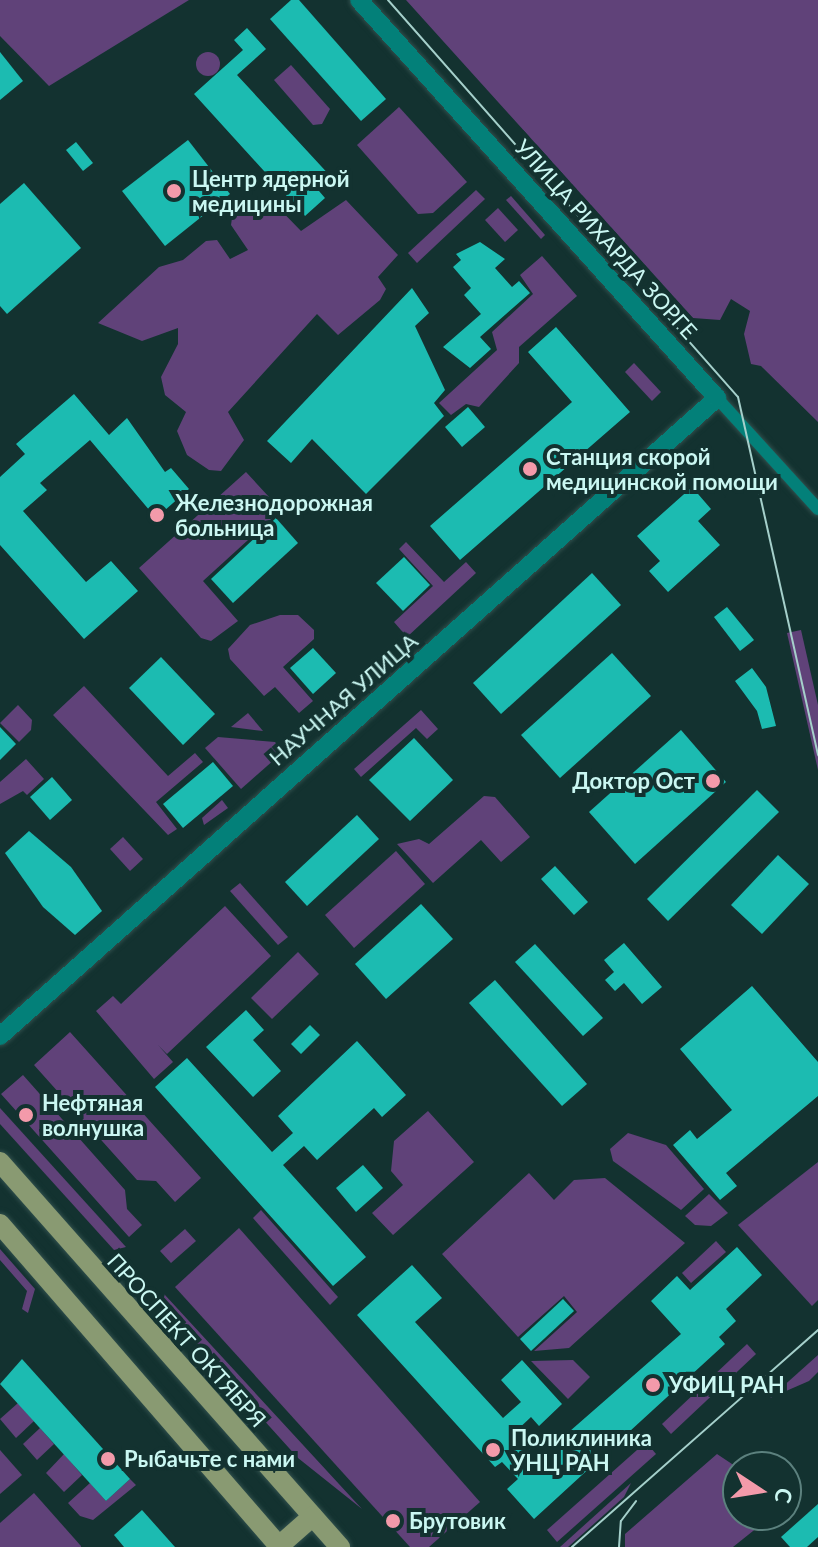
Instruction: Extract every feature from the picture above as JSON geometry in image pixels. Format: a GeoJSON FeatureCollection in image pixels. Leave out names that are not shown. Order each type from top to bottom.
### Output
{"type":"FeatureCollection","features":[{"type":"Feature","properties":{"kind":"main road","name":"ПРОСПЕКТ ОКТЯБРЯ"},"geometry":{"type":"LineString","coordinates":[[0,1162],[340,1547]]}},
{"type":"Feature","properties":{"kind":"main road"},"geometry":{"type":"LineString","coordinates":[[0,1224],[279,1546],[313,1516]]}},
{"type":"Feature","properties":{"kind":"street","name":"УЛИЦА РИХАРДА ЗОРГЕ"},"geometry":{"type":"LineString","coordinates":[[359,0],[818,509]]}},
{"type":"Feature","properties":{"kind":"street","name":"НАУЧНАЯ УЛИЦА"},"geometry":{"type":"LineString","coordinates":[[0,1036],[717,398]]}},
{"type":"Feature","properties":{"kind":"shaded area"},"geometry":{"type":"Polygon","coordinates":[[[0,0],[189,0],[49,86],[0,36],[0,0]]]}},
{"type":"Feature","properties":{"kind":"shaded area"},"geometry":{"type":"Polygon","coordinates":[[[406,0],[818,0],[818,422],[761,366],[751,364],[744,334],[750,311],[731,299],[720,320],[693,318],[406,0]]]}},
{"type":"Feature","properties":{"kind":"shaded area"},"geometry":{"type":"Polygon","coordinates":[[[208,52],[219,59],[220,64],[213,75],[208,76],[197,69],[196,64],[203,53],[208,52]]]}},
{"type":"Feature","properties":{"kind":"shaded area"},"geometry":{"type":"Polygon","coordinates":[[[291,65],[330,109],[322,124],[313,125],[274,80],[291,65]]]}},
{"type":"Feature","properties":{"kind":"shaded area"},"geometry":{"type":"Polygon","coordinates":[[[399,107],[467,182],[433,213],[418,214],[357,145],[399,107]]]}},
{"type":"Feature","properties":{"kind":"shaded area"},"geometry":{"type":"Polygon","coordinates":[[[476,190],[485,199],[417,263],[408,253],[476,190]]]}},
{"type":"Feature","properties":{"kind":"shaded area"},"geometry":{"type":"Polygon","coordinates":[[[267,196],[301,231],[346,200],[398,255],[378,277],[386,289],[380,300],[338,335],[317,314],[228,412],[244,440],[221,471],[209,470],[187,455],[177,431],[186,412],[165,395],[161,377],[178,344],[178,328],[142,341],[98,323],[159,267],[183,260],[206,241],[217,240],[230,259],[248,250],[231,225],[232,218],[267,196]]]}},
{"type":"Feature","properties":{"kind":"shaded area"},"geometry":{"type":"Polygon","coordinates":[[[511,196],[545,235],[541,239],[506,200],[511,196]]]}},
{"type":"Feature","properties":{"kind":"shaded area"},"geometry":{"type":"Polygon","coordinates":[[[498,208],[518,230],[505,242],[485,220],[498,208]]]}},
{"type":"Feature","properties":{"kind":"shaded area"},"geometry":{"type":"Polygon","coordinates":[[[542,256],[577,296],[519,347],[519,363],[479,407],[466,404],[451,415],[439,403],[497,350],[492,332],[533,294],[520,275],[542,256]]]}},
{"type":"Feature","properties":{"kind":"shaded area"},"geometry":{"type":"Polygon","coordinates":[[[634,363],[661,392],[652,401],[625,372],[634,363]]]}},
{"type":"Feature","properties":{"kind":"shaded area"},"geometry":{"type":"Polygon","coordinates":[[[246,472],[281,510],[203,581],[238,621],[211,641],[201,638],[139,568],[246,472]]]}},
{"type":"Feature","properties":{"kind":"shaded area"},"geometry":{"type":"Polygon","coordinates":[[[406,542],[444,582],[466,562],[476,573],[407,637],[394,622],[433,586],[399,549],[406,542]]]}},
{"type":"Feature","properties":{"kind":"shaded area"},"geometry":{"type":"Polygon","coordinates":[[[280,615],[298,615],[314,630],[314,639],[283,667],[313,701],[299,713],[275,687],[264,696],[230,659],[228,649],[250,625],[280,615]]]}},
{"type":"Feature","properties":{"kind":"shaded area"},"geometry":{"type":"Polygon","coordinates":[[[801,630],[818,705],[818,770],[787,633],[801,630]]]}},
{"type":"Feature","properties":{"kind":"shaded area"},"geometry":{"type":"Polygon","coordinates":[[[84,686],[168,776],[195,753],[203,762],[156,802],[177,829],[168,835],[53,715],[84,686]]]}},
{"type":"Feature","properties":{"kind":"shaded area"},"geometry":{"type":"Polygon","coordinates":[[[18,705],[32,720],[31,730],[19,742],[0,723],[18,705]]]}},
{"type":"Feature","properties":{"kind":"shaded area"},"geometry":{"type":"Polygon","coordinates":[[[421,710],[438,729],[427,739],[416,728],[361,777],[354,769],[421,710]]]}},
{"type":"Feature","properties":{"kind":"shaded area"},"geometry":{"type":"Polygon","coordinates":[[[248,713],[263,731],[231,727],[248,713]]]}},
{"type":"Feature","properties":{"kind":"shaded area"},"geometry":{"type":"Polygon","coordinates":[[[218,737],[275,742],[283,752],[241,789],[205,748],[218,737]]]}},
{"type":"Feature","properties":{"kind":"shaded area"},"geometry":{"type":"Polygon","coordinates":[[[26,759],[44,779],[27,795],[23,791],[0,804],[0,782],[26,759]]]}},
{"type":"Feature","properties":{"kind":"shaded area"},"geometry":{"type":"Polygon","coordinates":[[[484,796],[495,797],[530,837],[501,862],[481,840],[433,883],[397,844],[419,839],[429,844],[484,796]]]}},
{"type":"Feature","properties":{"kind":"shaded area"},"geometry":{"type":"Polygon","coordinates":[[[222,800],[228,808],[204,825],[202,818],[222,800]]]}},
{"type":"Feature","properties":{"kind":"shaded area"},"geometry":{"type":"Polygon","coordinates":[[[123,837],[143,859],[130,871],[110,849],[123,837]]]}},
{"type":"Feature","properties":{"kind":"shaded area"},"geometry":{"type":"Polygon","coordinates":[[[396,851],[425,884],[354,948],[325,915],[396,851]]]}},
{"type":"Feature","properties":{"kind":"shaded area"},"geometry":{"type":"Polygon","coordinates":[[[240,883],[288,937],[278,945],[230,891],[240,883]]]}},
{"type":"Feature","properties":{"kind":"shaded area"},"geometry":{"type":"Polygon","coordinates":[[[225,906],[271,956],[167,1054],[158,1045],[173,1062],[154,1079],[96,1011],[113,996],[121,1004],[225,906]]]}},
{"type":"Feature","properties":{"kind":"shaded area"},"geometry":{"type":"Polygon","coordinates":[[[298,952],[319,974],[272,1019],[251,998],[298,952]]]}},
{"type":"Feature","properties":{"kind":"shaded area"},"geometry":{"type":"Polygon","coordinates":[[[70,1032],[201,1178],[175,1202],[156,1181],[137,1180],[34,1065],[70,1032]]]}},
{"type":"Feature","properties":{"kind":"shaded area"},"geometry":{"type":"Polygon","coordinates":[[[23,1075],[125,1190],[127,1209],[142,1225],[129,1237],[1,1094],[23,1075]]]}},
{"type":"Feature","properties":{"kind":"shaded area"},"geometry":{"type":"Polygon","coordinates":[[[0,1108],[126,1247],[114,1250],[0,1124],[0,1108]]]}},
{"type":"Feature","properties":{"kind":"shaded area"},"geometry":{"type":"Polygon","coordinates":[[[428,1111],[474,1162],[393,1235],[372,1213],[403,1185],[391,1171],[394,1141],[428,1111]]]}},
{"type":"Feature","properties":{"kind":"shaded area"},"geometry":{"type":"Polygon","coordinates":[[[628,1133],[666,1145],[704,1189],[681,1210],[613,1161],[610,1149],[628,1133]]]}},
{"type":"Feature","properties":{"kind":"shaded area"},"geometry":{"type":"Polygon","coordinates":[[[818,1162],[818,1300],[812,1306],[738,1225],[818,1162]]]}},
{"type":"Feature","properties":{"kind":"shaded area"},"geometry":{"type":"Polygon","coordinates":[[[529,1173],[554,1200],[574,1180],[605,1178],[685,1243],[569,1348],[534,1351],[577,1312],[564,1296],[518,1337],[442,1254],[529,1173]]]}},
{"type":"Feature","properties":{"kind":"shaded area"},"geometry":{"type":"Polygon","coordinates":[[[709,1194],[728,1213],[711,1226],[695,1225],[685,1216],[709,1194]]]}},
{"type":"Feature","properties":{"kind":"shaded area"},"geometry":{"type":"Polygon","coordinates":[[[261,1210],[338,1297],[330,1305],[253,1218],[261,1210]]]}},
{"type":"Feature","properties":{"kind":"shaded area"},"geometry":{"type":"Polygon","coordinates":[[[239,1228],[480,1502],[429,1547],[410,1547],[175,1287],[239,1228]]]}},
{"type":"Feature","properties":{"kind":"shaded area"},"geometry":{"type":"Polygon","coordinates":[[[185,1229],[196,1241],[171,1263],[160,1251],[185,1229]]]}},
{"type":"Feature","properties":{"kind":"shaded area"},"geometry":{"type":"Polygon","coordinates":[[[716,1241],[726,1252],[691,1283],[682,1273],[716,1241]]]}},
{"type":"Feature","properties":{"kind":"shaded area"},"geometry":{"type":"Polygon","coordinates":[[[0,1249],[35,1289],[28,1313],[22,1309],[27,1291],[0,1260],[0,1249]]]}},
{"type":"Feature","properties":{"kind":"shaded area"},"geometry":{"type":"Polygon","coordinates":[[[165,1294],[362,1509],[298,1458],[161,1306],[165,1294]]]}},
{"type":"Feature","properties":{"kind":"shaded area"},"geometry":{"type":"Polygon","coordinates":[[[747,1344],[756,1354],[671,1434],[662,1424],[747,1344]]]}},
{"type":"Feature","properties":{"kind":"shaded area"},"geometry":{"type":"Polygon","coordinates":[[[818,1355],[818,1372],[809,1381],[770,1398],[818,1355]]]}},
{"type":"Feature","properties":{"kind":"shaded area"},"geometry":{"type":"Polygon","coordinates":[[[573,1360],[590,1377],[568,1399],[531,1361],[573,1360]]]}},
{"type":"Feature","properties":{"kind":"shaded area"},"geometry":{"type":"Polygon","coordinates":[[[18,1403],[34,1421],[16,1438],[0,1419],[18,1403]]]}},
{"type":"Feature","properties":{"kind":"shaded area"},"geometry":{"type":"Polygon","coordinates":[[[40,1428],[54,1444],[37,1460],[23,1444],[40,1428]]]}},
{"type":"Feature","properties":{"kind":"shaded area"},"geometry":{"type":"Polygon","coordinates":[[[646,1442],[656,1454],[557,1542],[547,1530],[646,1442]]]}},
{"type":"Feature","properties":{"kind":"shaded area"},"geometry":{"type":"Polygon","coordinates":[[[0,1450],[22,1475],[0,1494],[0,1450]]]}},
{"type":"Feature","properties":{"kind":"shaded area"},"geometry":{"type":"Polygon","coordinates":[[[64,1454],[82,1475],[64,1492],[46,1473],[64,1454]]]}},
{"type":"Feature","properties":{"kind":"shaded area"},"geometry":{"type":"Polygon","coordinates":[[[717,1454],[722,1457],[722,1531],[753,1531],[733,1547],[625,1547],[625,1534],[717,1454]]]}},
{"type":"Feature","properties":{"kind":"shaded area"},"geometry":{"type":"Polygon","coordinates":[[[130,1479],[136,1485],[93,1520],[80,1516],[68,1503],[90,1483],[106,1501],[130,1479]]]}},
{"type":"Feature","properties":{"kind":"shaded area"},"geometry":{"type":"Polygon","coordinates":[[[631,1483],[624,1497],[568,1547],[560,1547],[631,1483]]]}},
{"type":"Feature","properties":{"kind":"shaded area"},"geometry":{"type":"Polygon","coordinates":[[[34,1493],[81,1547],[0,1547],[0,1523],[34,1493]]]}},
{"type":"Feature","properties":{"kind":"building"},"geometry":{"type":"Polygon","coordinates":[[[291,0],[299,0],[386,99],[361,121],[270,19],[291,0]]]}},
{"type":"Feature","properties":{"kind":"building"},"geometry":{"type":"Polygon","coordinates":[[[247,28],[266,49],[237,75],[333,179],[319,191],[325,198],[305,216],[194,94],[243,50],[234,40],[247,28]]]}},
{"type":"Feature","properties":{"kind":"building"},"geometry":{"type":"Polygon","coordinates":[[[0,52],[23,81],[0,100],[0,52]]]}},
{"type":"Feature","properties":{"kind":"building"},"geometry":{"type":"Polygon","coordinates":[[[188,140],[230,194],[165,246],[122,191],[188,140]]]}},
{"type":"Feature","properties":{"kind":"building"},"geometry":{"type":"Polygon","coordinates":[[[76,142],[93,163],[83,171],[66,150],[76,142]]]}},
{"type":"Feature","properties":{"kind":"building"},"geometry":{"type":"Polygon","coordinates":[[[24,183],[81,248],[7,314],[0,306],[0,204],[24,183]]]}},
{"type":"Feature","properties":{"kind":"building"},"geometry":{"type":"Polygon","coordinates":[[[480,242],[505,259],[495,268],[512,287],[519,281],[530,293],[480,337],[491,349],[470,368],[443,347],[481,314],[464,295],[471,288],[453,267],[461,260],[456,254],[480,242]]]}},
{"type":"Feature","properties":{"kind":"building"},"geometry":{"type":"Polygon","coordinates":[[[412,288],[429,313],[415,326],[445,390],[434,403],[444,416],[366,494],[312,439],[291,463],[267,441],[412,288]]]}},
{"type":"Feature","properties":{"kind":"building","name":"Станция скорой медицинской помощи"},"geometry":{"type":"Polygon","coordinates":[[[556,327],[630,412],[460,560],[430,526],[572,402],[528,352],[556,327]]]}},
{"type":"Feature","properties":{"kind":"building"},"geometry":{"type":"Polygon","coordinates":[[[74,394],[109,435],[127,418],[165,472],[171,468],[189,489],[156,518],[90,440],[40,483],[47,490],[23,511],[86,582],[111,561],[138,591],[84,639],[0,545],[0,477],[25,454],[16,444],[74,394]]]}},
{"type":"Feature","properties":{"kind":"building"},"geometry":{"type":"Polygon","coordinates":[[[468,407],[485,427],[462,447],[445,427],[468,407]]]}},
{"type":"Feature","properties":{"kind":"building"},"geometry":{"type":"Polygon","coordinates":[[[692,487],[711,509],[698,521],[720,545],[668,592],[649,571],[660,561],[637,536],[692,487]]]}},
{"type":"Feature","properties":{"kind":"building"},"geometry":{"type":"Polygon","coordinates":[[[276,518],[298,543],[233,603],[211,579],[276,518]]]}},
{"type":"Feature","properties":{"kind":"building"},"geometry":{"type":"Polygon","coordinates":[[[404,557],[430,585],[403,611],[376,583],[404,557]]]}},
{"type":"Feature","properties":{"kind":"building"},"geometry":{"type":"Polygon","coordinates":[[[592,573],[621,605],[501,714],[473,683],[592,573]]]}},
{"type":"Feature","properties":{"kind":"building"},"geometry":{"type":"Polygon","coordinates":[[[727,607],[754,640],[740,651],[714,617],[727,607]]]}},
{"type":"Feature","properties":{"kind":"building"},"geometry":{"type":"Polygon","coordinates":[[[313,648],[336,673],[313,694],[290,668],[313,648]]]}},
{"type":"Feature","properties":{"kind":"building"},"geometry":{"type":"Polygon","coordinates":[[[612,653],[651,696],[560,778],[521,735],[612,653]]]}},
{"type":"Feature","properties":{"kind":"building"},"geometry":{"type":"Polygon","coordinates":[[[161,657],[215,714],[183,745],[129,688],[161,657]]]}},
{"type":"Feature","properties":{"kind":"building"},"geometry":{"type":"Polygon","coordinates":[[[752,668],[766,687],[776,726],[762,729],[757,711],[735,681],[752,668]]]}},
{"type":"Feature","properties":{"kind":"building"},"geometry":{"type":"Polygon","coordinates":[[[0,727],[16,744],[0,760],[0,727]]]}},
{"type":"Feature","properties":{"kind":"building"},"geometry":{"type":"Polygon","coordinates":[[[681,730],[726,782],[635,864],[589,812],[681,730]]]}},
{"type":"Feature","properties":{"kind":"building"},"geometry":{"type":"Polygon","coordinates":[[[414,738],[453,780],[410,821],[369,780],[414,738]]]}},
{"type":"Feature","properties":{"kind":"building"},"geometry":{"type":"Polygon","coordinates":[[[213,762],[233,786],[183,828],[163,804],[213,762]]]}},
{"type":"Feature","properties":{"kind":"building"},"geometry":{"type":"Polygon","coordinates":[[[52,777],[72,800],[50,820],[30,797],[52,777]]]}},
{"type":"Feature","properties":{"kind":"building"},"geometry":{"type":"Polygon","coordinates":[[[757,790],[779,812],[668,921],[647,899],[757,790]]]}},
{"type":"Feature","properties":{"kind":"building"},"geometry":{"type":"Polygon","coordinates":[[[357,815],[379,839],[307,906],[285,882],[357,815]]]}},
{"type":"Feature","properties":{"kind":"building"},"geometry":{"type":"Polygon","coordinates":[[[29,831],[71,867],[102,911],[75,935],[43,907],[5,853],[29,831]]]}},
{"type":"Feature","properties":{"kind":"building"},"geometry":{"type":"Polygon","coordinates":[[[778,855],[809,884],[762,934],[731,905],[778,855]]]}},
{"type":"Feature","properties":{"kind":"building"},"geometry":{"type":"Polygon","coordinates":[[[555,866],[588,902],[574,915],[541,879],[555,866]]]}},
{"type":"Feature","properties":{"kind":"building"},"geometry":{"type":"Polygon","coordinates":[[[421,904],[453,939],[386,999],[355,964],[421,904]]]}},
{"type":"Feature","properties":{"kind":"building"},"geometry":{"type":"Polygon","coordinates":[[[624,943],[662,987],[642,1004],[624,983],[615,991],[605,980],[614,972],[604,960],[624,943]]]}},
{"type":"Feature","properties":{"kind":"building"},"geometry":{"type":"Polygon","coordinates":[[[535,944],[603,1018],[583,1036],[515,962],[535,944]]]}},
{"type":"Feature","properties":{"kind":"building"},"geometry":{"type":"Polygon","coordinates":[[[495,980],[587,1084],[562,1106],[469,1003],[495,980]]]}},
{"type":"Feature","properties":{"kind":"building"},"geometry":{"type":"Polygon","coordinates":[[[752,986],[818,1062],[818,1096],[726,1173],[737,1186],[720,1200],[673,1145],[690,1130],[697,1139],[732,1110],[680,1049],[752,986]]]}},
{"type":"Feature","properties":{"kind":"building"},"geometry":{"type":"Polygon","coordinates":[[[246,1010],[264,1030],[253,1040],[281,1071],[253,1097],[206,1047],[246,1010]]]}},
{"type":"Feature","properties":{"kind":"building"},"geometry":{"type":"Polygon","coordinates":[[[310,1025],[320,1035],[301,1054],[291,1044],[310,1025]]]}},
{"type":"Feature","properties":{"kind":"building"},"geometry":{"type":"Polygon","coordinates":[[[357,1041],[406,1095],[382,1117],[374,1108],[317,1160],[304,1146],[283,1165],[366,1257],[333,1286],[155,1087],[187,1058],[272,1152],[293,1133],[278,1116],[357,1041]]]}},
{"type":"Feature","properties":{"kind":"building"},"geometry":{"type":"Polygon","coordinates":[[[363,1165],[383,1188],[356,1212],[336,1188],[363,1165]]]}},
{"type":"Feature","properties":{"kind":"building","name":"УФИЦ РАН"},"geometry":{"type":"Polygon","coordinates":[[[737,1247],[762,1275],[726,1309],[736,1321],[719,1337],[725,1344],[534,1519],[507,1489],[518,1479],[502,1462],[495,1467],[357,1315],[412,1265],[442,1298],[415,1322],[503,1418],[521,1402],[501,1380],[522,1360],[562,1404],[539,1426],[531,1417],[514,1433],[538,1459],[681,1334],[651,1301],[677,1276],[690,1290],[737,1247]]]}},
{"type":"Feature","properties":{"kind":"building"},"geometry":{"type":"Polygon","coordinates":[[[563,1299],[574,1311],[531,1351],[520,1339],[563,1299]]]}},
{"type":"Feature","properties":{"kind":"building"},"geometry":{"type":"Polygon","coordinates":[[[22,1359],[130,1479],[106,1501],[0,1384],[22,1359]]]}},
{"type":"Feature","properties":{"kind":"building"},"geometry":{"type":"Polygon","coordinates":[[[818,1504],[818,1537],[807,1547],[790,1547],[781,1537],[788,1531],[802,1531],[802,1518],[818,1504]]]}},
{"type":"Feature","properties":{"kind":"building"},"geometry":{"type":"Polygon","coordinates":[[[142,1510],[175,1547],[124,1547],[114,1535],[142,1510]]]}},
{"type":"Feature","properties":{"kind":"tram line"},"geometry":{"type":"LineString","coordinates":[[388,0],[738,397],[818,755]]}},
{"type":"Feature","properties":{"kind":"tram line"},"geometry":{"type":"LineString","coordinates":[[572,1547],[818,1330]]}},
{"type":"Feature","properties":{"kind":"tram line"},"geometry":{"type":"LineString","coordinates":[[619,1547],[621,1521],[636,1501]]}},
{"type":"Feature","properties":{"kind":"place","name":"Центр ядерной медицины"},"geometry":{"type":"Point","coordinates":[174,191]}},
{"type":"Feature","properties":{"kind":"place","name":"Станция скорой медицинской помощи"},"geometry":{"type":"Point","coordinates":[530,469]}},
{"type":"Feature","properties":{"kind":"place","name":"Железнодорожная больница"},"geometry":{"type":"Point","coordinates":[157,515]}},
{"type":"Feature","properties":{"kind":"place","name":"Доктор Ост"},"geometry":{"type":"Point","coordinates":[713,781]}},
{"type":"Feature","properties":{"kind":"place","name":"Нефтяная волнушка"},"geometry":{"type":"Point","coordinates":[26,1115]}},
{"type":"Feature","properties":{"kind":"place","name":"УФИЦ РАН"},"geometry":{"type":"Point","coordinates":[653,1385]}},
{"type":"Feature","properties":{"kind":"place","name":"Поликлиника УНЦ РАН"},"geometry":{"type":"Point","coordinates":[493,1450]}},
{"type":"Feature","properties":{"kind":"place","name":"Рыбачьте с нами"},"geometry":{"type":"Point","coordinates":[108,1459]}},
{"type":"Feature","properties":{"kind":"place","name":"Брутовик"},"geometry":{"type":"Point","coordinates":[393,1521]}}]}
